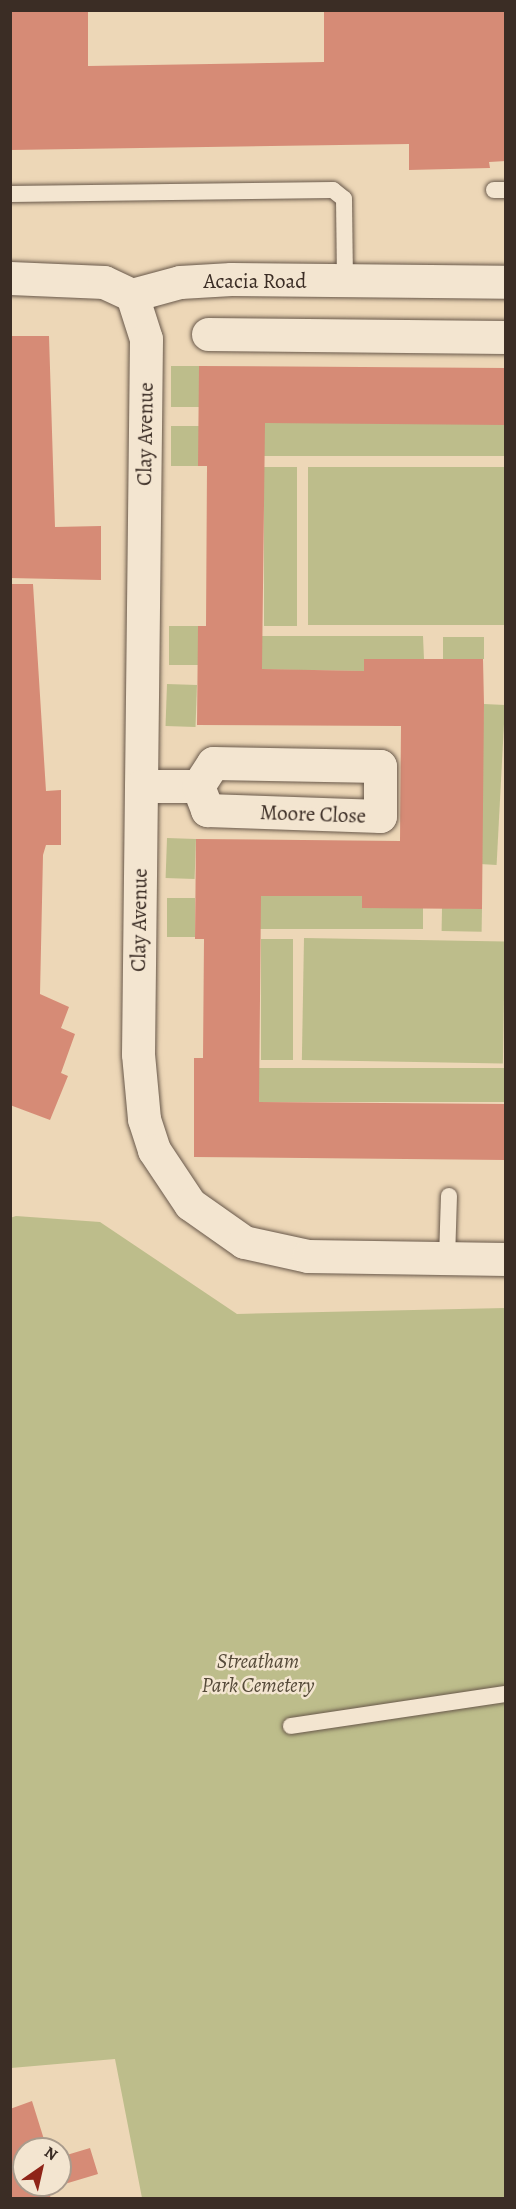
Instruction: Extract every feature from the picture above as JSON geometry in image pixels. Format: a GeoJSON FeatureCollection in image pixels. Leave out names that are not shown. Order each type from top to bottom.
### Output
{"type":"FeatureCollection","features":[{"type":"Feature","properties":{"kind":"street"},"geometry":{"type":"LineString","coordinates":[[10,278],[104,282],[132,295]]}},
{"type":"Feature","properties":{"kind":"street","name":"Acacia Road"},"geometry":{"type":"LineString","coordinates":[[132,295],[180,282],[506,282]]}},
{"type":"Feature","properties":{"kind":"street","name":"Clay Avenue"},"geometry":{"type":"LineString","coordinates":[[132,295],[146,339],[139,1086],[144,1119],[169,1178],[219,1226],[244,1242],[279,1252],[447,1259],[506,1259]]}},
{"type":"Feature","properties":{"kind":"street"},"geometry":{"type":"LineString","coordinates":[[208,334],[506,337]]}},
{"type":"Feature","properties":{"kind":"street","name":"Moore Close"},"geometry":{"type":"LineString","coordinates":[[213,763],[380,766],[380,816],[207,810],[198,786],[213,763]]}},
{"type":"Feature","properties":{"kind":"street"},"geometry":{"type":"LineString","coordinates":[[141,786],[198,786]]}},
{"type":"Feature","properties":{"kind":"lane"},"geometry":{"type":"LineString","coordinates":[[10,194],[333,190],[344,199],[345,281]]}},
{"type":"Feature","properties":{"kind":"lane"},"geometry":{"type":"LineString","coordinates":[[447,1259],[449,1196]]}},
{"type":"Feature","properties":{"kind":"lane"},"geometry":{"type":"LineString","coordinates":[[291,1726],[506,1694]]}},
{"type":"Feature","properties":{"kind":"green space"},"geometry":{"type":"Polygon","coordinates":[[[171,366],[199,366],[199,407],[171,407],[171,366]]]}},
{"type":"Feature","properties":{"kind":"green space"},"geometry":{"type":"Polygon","coordinates":[[[243,423],[505,423],[505,456],[243,456],[243,423]]]}},
{"type":"Feature","properties":{"kind":"green space"},"geometry":{"type":"Polygon","coordinates":[[[171,426],[199,426],[199,466],[171,466],[171,426]]]}},
{"type":"Feature","properties":{"kind":"green space"},"geometry":{"type":"Polygon","coordinates":[[[264,467],[297,467],[297,626],[264,626],[264,467]]]}},
{"type":"Feature","properties":{"kind":"green space"},"geometry":{"type":"Polygon","coordinates":[[[308,467],[505,467],[505,625],[308,625],[308,467]]]}},
{"type":"Feature","properties":{"kind":"green space"},"geometry":{"type":"Polygon","coordinates":[[[169,626],[198,626],[198,665],[169,665],[169,626]]]}},
{"type":"Feature","properties":{"kind":"green space"},"geometry":{"type":"Polygon","coordinates":[[[244,636],[423,636],[424,659],[364,659],[364,671],[245,669],[244,636]]]}},
{"type":"Feature","properties":{"kind":"green space"},"geometry":{"type":"Polygon","coordinates":[[[443,637],[484,637],[484,659],[443,659],[443,637]]]}},
{"type":"Feature","properties":{"kind":"green space"},"geometry":{"type":"Polygon","coordinates":[[[167,684],[197,685],[196,727],[166,726],[167,684]]]}},
{"type":"Feature","properties":{"kind":"green space"},"geometry":{"type":"Polygon","coordinates":[[[484,704],[505,705],[497,865],[476,864],[484,704]]]}},
{"type":"Feature","properties":{"kind":"green space"},"geometry":{"type":"Polygon","coordinates":[[[167,838],[196,839],[195,879],[166,878],[167,838]]]}},
{"type":"Feature","properties":{"kind":"green space"},"geometry":{"type":"Polygon","coordinates":[[[243,895],[362,896],[423,908],[423,929],[242,929],[243,895]]]}},
{"type":"Feature","properties":{"kind":"green space"},"geometry":{"type":"Polygon","coordinates":[[[167,898],[195,898],[195,937],[167,937],[167,898]]]}},
{"type":"Feature","properties":{"kind":"green space"},"geometry":{"type":"Polygon","coordinates":[[[442,908],[482,909],[482,932],[442,931],[442,908]]]}},
{"type":"Feature","properties":{"kind":"green space"},"geometry":{"type":"Polygon","coordinates":[[[304,938],[505,942],[503,1063],[302,1060],[304,938]]]}},
{"type":"Feature","properties":{"kind":"green space"},"geometry":{"type":"Polygon","coordinates":[[[261,939],[293,939],[293,1060],[261,1060],[261,939]]]}},
{"type":"Feature","properties":{"kind":"green space"},"geometry":{"type":"Polygon","coordinates":[[[238,1068],[505,1068],[505,1102],[238,1102],[238,1068]]]}},
{"type":"Feature","properties":{"kind":"green space","name":"Streatham Park Cemetery"},"geometry":{"type":"Polygon","coordinates":[[[16,1216],[100,1222],[237,1314],[505,1308],[505,2198],[142,2198],[115,2059],[11,2068],[10,1218],[16,1216]]]}},
{"type":"Feature","properties":{"kind":"building"},"geometry":{"type":"Polygon","coordinates":[[[10,10],[88,10],[88,66],[324,62],[324,10],[506,10],[506,161],[489,162],[490,168],[409,170],[409,144],[10,150],[10,10]]]}},
{"type":"Feature","properties":{"kind":"building"},"geometry":{"type":"Polygon","coordinates":[[[10,336],[49,336],[55,527],[101,526],[101,580],[10,578],[10,336]]]}},
{"type":"Feature","properties":{"kind":"building"},"geometry":{"type":"Polygon","coordinates":[[[199,366],[506,368],[506,425],[265,423],[262,669],[364,671],[364,659],[483,659],[484,704],[482,909],[362,908],[362,896],[261,896],[259,1102],[506,1104],[506,1160],[194,1157],[194,1058],[203,1058],[204,939],[195,939],[196,839],[400,841],[401,726],[197,725],[198,626],[206,626],[207,466],[198,466],[199,366]]]}},
{"type":"Feature","properties":{"kind":"building"},"geometry":{"type":"Polygon","coordinates":[[[10,584],[33,584],[46,791],[61,790],[61,845],[46,845],[43,855],[40,994],[69,1007],[61,1028],[75,1034],[61,1073],[68,1076],[50,1120],[10,1105],[10,584]]]}},
{"type":"Feature","properties":{"kind":"building"},"geometry":{"type":"Polygon","coordinates":[[[32,2101],[43,2137],[12,2137],[12,2197],[50,2197],[51,2199],[10,2199],[10,2109],[32,2101]]]}},
{"type":"Feature","properties":{"kind":"building"},"geometry":{"type":"Polygon","coordinates":[[[90,2148],[98,2174],[72,2182],[72,2153],[90,2148]]]}}]}
